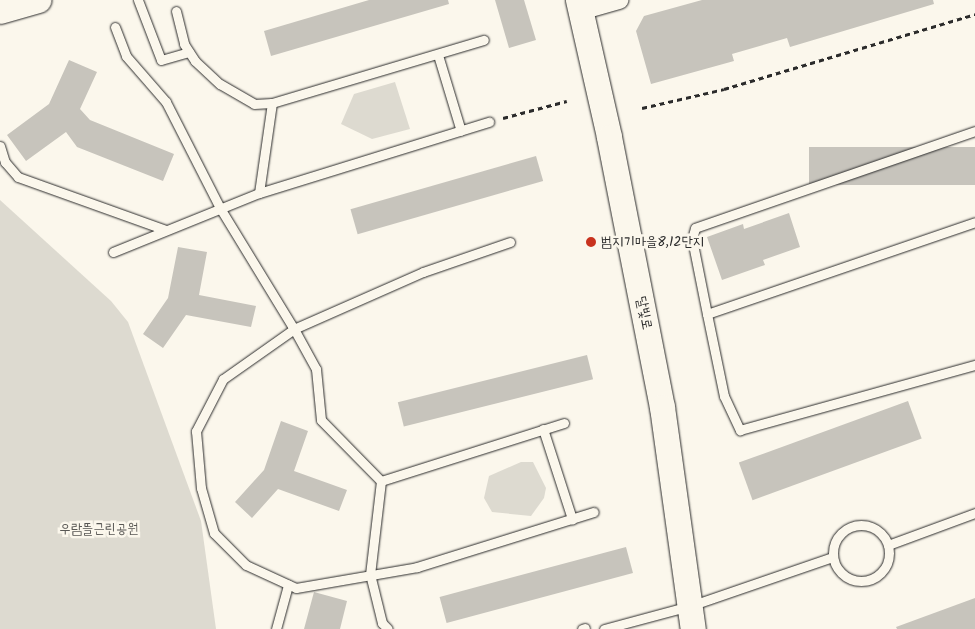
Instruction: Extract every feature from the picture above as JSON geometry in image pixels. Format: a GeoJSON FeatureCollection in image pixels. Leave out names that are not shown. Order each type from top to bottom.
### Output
{"type":"FeatureCollection","features":[{"type":"Feature","properties":{"kind":"street"},"geometry":{"type":"LineString","coordinates":[[0,11],[38,0]]}},
{"type":"Feature","properties":{"kind":"street"},"geometry":{"type":"LineString","coordinates":[[579,6],[619,0]]}},
{"type":"Feature","properties":{"kind":"street","name":"달빛로"},"geometry":{"type":"LineString","coordinates":[[579,6],[609,136],[662,407],[691,618]]}},
{"type":"Feature","properties":{"kind":"lane"},"geometry":{"type":"LineString","coordinates":[[138,0],[161,60],[189,52]]}},
{"type":"Feature","properties":{"kind":"lane"},"geometry":{"type":"LineString","coordinates":[[176,11],[184,44],[189,52],[220,84],[242,99],[254,104],[272,103],[484,40]]}},
{"type":"Feature","properties":{"kind":"lane"},"geometry":{"type":"LineString","coordinates":[[115,26],[126,56],[166,102],[220,208],[294,328],[316,369],[321,420],[381,481]]}},
{"type":"Feature","properties":{"kind":"lane"},"geometry":{"type":"LineString","coordinates":[[438,55],[461,131]]}},
{"type":"Feature","properties":{"kind":"lane"},"geometry":{"type":"LineString","coordinates":[[259,193],[272,103]]}},
{"type":"Feature","properties":{"kind":"lane"},"geometry":{"type":"LineString","coordinates":[[113,252],[259,193],[489,122]]}},
{"type":"Feature","properties":{"kind":"lane"},"geometry":{"type":"LineString","coordinates":[[975,130],[695,228],[692,239],[724,396],[740,430],[975,365]]}},
{"type":"Feature","properties":{"kind":"lane"},"geometry":{"type":"LineString","coordinates":[[0,146],[5,162],[18,177],[166,230]]}},
{"type":"Feature","properties":{"kind":"lane"},"geometry":{"type":"LineString","coordinates":[[707,314],[975,222]]}},
{"type":"Feature","properties":{"kind":"lane"},"geometry":{"type":"LineString","coordinates":[[510,242],[423,272],[294,328],[223,379],[196,431],[201,488],[214,533],[246,565],[296,588],[417,567],[594,512]]}},
{"type":"Feature","properties":{"kind":"lane"},"geometry":{"type":"LineString","coordinates":[[381,481],[564,423]]}},
{"type":"Feature","properties":{"kind":"lane"},"geometry":{"type":"LineString","coordinates":[[543,429],[572,519]]}},
{"type":"Feature","properties":{"kind":"lane"},"geometry":{"type":"LineString","coordinates":[[381,481],[370,574],[382,623],[388,629]]}},
{"type":"Feature","properties":{"kind":"lane"},"geometry":{"type":"LineString","coordinates":[[888,545],[975,513]]}},
{"type":"Feature","properties":{"kind":"lane"},"geometry":{"type":"LineString","coordinates":[[850,526],[869,526],[877,530],[888,545],[889,554],[883,571],[867,580],[849,579],[840,573],[832,556],[836,538],[850,526]]}},
{"type":"Feature","properties":{"kind":"lane"},"geometry":{"type":"LineString","coordinates":[[604,629],[691,618],[832,556]]}},
{"type":"Feature","properties":{"kind":"lane"},"geometry":{"type":"LineString","coordinates":[[276,629],[288,585]]}},
{"type":"Feature","properties":{"kind":"path"},"geometry":{"type":"LineString","coordinates":[[642,108],[724,89],[975,14]]}},
{"type":"Feature","properties":{"kind":"path"},"geometry":{"type":"LineString","coordinates":[[489,122],[568,101]]}},
{"type":"Feature","properties":{"kind":"green space"},"geometry":{"type":"Polygon","coordinates":[[[395,82],[410,129],[372,139],[341,124],[354,94],[395,82]]]}},
{"type":"Feature","properties":{"kind":"green space","name":"우람뜰근린공원"},"geometry":{"type":"Polygon","coordinates":[[[0,200],[111,301],[128,322],[201,521],[216,629],[0,629],[0,200]]]}},
{"type":"Feature","properties":{"kind":"green space"},"geometry":{"type":"Polygon","coordinates":[[[521,462],[533,462],[546,488],[544,498],[531,516],[492,512],[484,498],[489,476],[521,462]]]}},
{"type":"Feature","properties":{"kind":"building"},"geometry":{"type":"Polygon","coordinates":[[[369,0],[448,0],[449,4],[271,56],[264,31],[369,0]]]}},
{"type":"Feature","properties":{"kind":"building"},"geometry":{"type":"Polygon","coordinates":[[[495,0],[524,0],[536,40],[509,48],[495,0]]]}},
{"type":"Feature","properties":{"kind":"building"},"geometry":{"type":"Polygon","coordinates":[[[702,0],[933,0],[934,4],[790,47],[787,38],[732,54],[734,61],[651,84],[636,31],[644,16],[702,0]]]}},
{"type":"Feature","properties":{"kind":"building"},"geometry":{"type":"Polygon","coordinates":[[[69,60],[97,72],[80,109],[90,120],[174,154],[163,181],[77,147],[66,132],[26,161],[7,135],[49,104],[69,60]]]}},
{"type":"Feature","properties":{"kind":"building"},"geometry":{"type":"Polygon","coordinates":[[[809,147],[975,147],[975,185],[809,185],[809,147]]]}},
{"type":"Feature","properties":{"kind":"building"},"geometry":{"type":"Polygon","coordinates":[[[536,156],[543,181],[358,234],[350,209],[536,156]]]}},
{"type":"Feature","properties":{"kind":"building"},"geometry":{"type":"Polygon","coordinates":[[[789,213],[800,247],[763,260],[765,265],[722,280],[707,237],[743,224],[744,229],[789,213]]]}},
{"type":"Feature","properties":{"kind":"building"},"geometry":{"type":"Polygon","coordinates":[[[178,247],[207,252],[199,295],[256,306],[251,327],[186,315],[163,348],[143,334],[168,298],[178,247]]]}},
{"type":"Feature","properties":{"kind":"building"},"geometry":{"type":"Polygon","coordinates":[[[587,355],[593,379],[404,426],[398,402],[587,355]]]}},
{"type":"Feature","properties":{"kind":"building"},"geometry":{"type":"Polygon","coordinates":[[[908,401],[922,439],[753,500],[739,463],[908,401]]]}},
{"type":"Feature","properties":{"kind":"building"},"geometry":{"type":"Polygon","coordinates":[[[281,421],[308,431],[294,471],[347,490],[339,511],[278,489],[252,518],[235,502],[264,470],[281,421]]]}},
{"type":"Feature","properties":{"kind":"building"},"geometry":{"type":"Polygon","coordinates":[[[626,547],[633,573],[447,623],[440,597],[626,547]]]}},
{"type":"Feature","properties":{"kind":"building"},"geometry":{"type":"Polygon","coordinates":[[[314,592],[347,601],[340,629],[304,629],[314,592]]]}},
{"type":"Feature","properties":{"kind":"building"},"geometry":{"type":"Polygon","coordinates":[[[975,598],[975,629],[897,629],[896,627],[975,598]]]}},
{"type":"Feature","properties":{"kind":"place","name":"범지기마을8,12단지"},"geometry":{"type":"Point","coordinates":[591,242]}}]}
